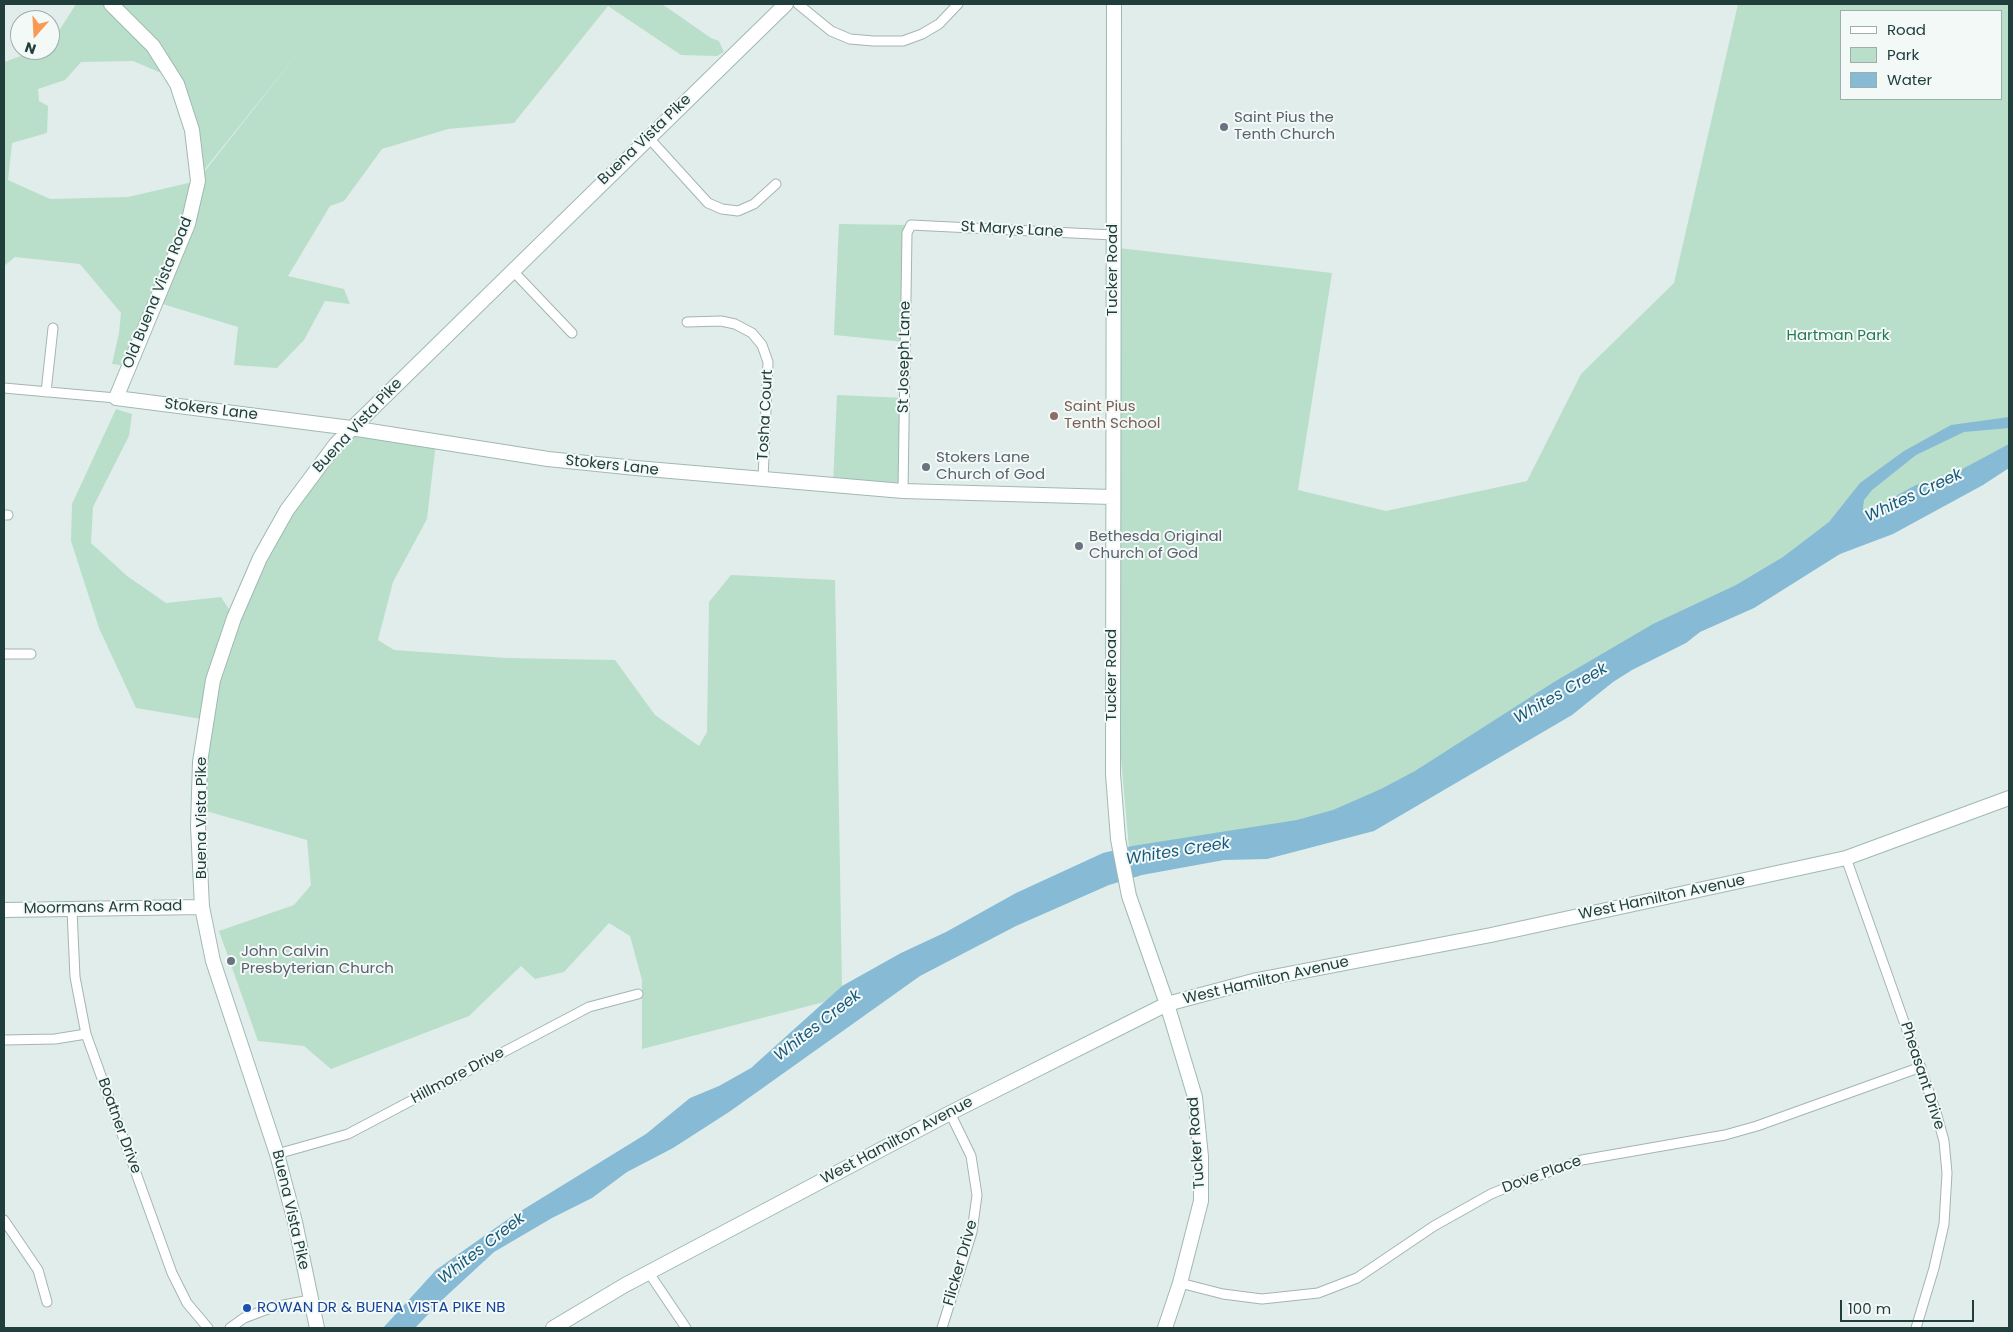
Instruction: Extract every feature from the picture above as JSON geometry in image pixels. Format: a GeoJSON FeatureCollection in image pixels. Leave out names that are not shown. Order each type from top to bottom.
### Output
{"type":"FeatureCollection","features":[{"type":"Feature","properties":{"kind":"street","name":"Old Buena Vista Road"},"geometry":{"type":"LineString","coordinates":[[111,4],[153,46],[177,84],[192,130],[198,181],[188,224],[116,398]]}},
{"type":"Feature","properties":{"kind":"street","name":"Buena Vista Pike"},"geometry":{"type":"LineString","coordinates":[[317,1328],[295,1222],[277,1154],[212,961],[202,907],[198,826],[200,762],[213,680],[234,618],[260,558],[287,510],[312,475],[351,428],[786,4]]}},
{"type":"Feature","properties":{"kind":"street"},"geometry":{"type":"LineString","coordinates":[[798,4],[831,31],[850,39],[873,41],[903,41],[922,34],[939,24],[958,4]]}},
{"type":"Feature","properties":{"kind":"street","name":"Tucker Road"},"geometry":{"type":"LineString","coordinates":[[1114,4],[1113,774],[1118,839],[1130,896],[1196,1097],[1200,1157],[1201,1201],[1180,1283],[1165,1328]]}},
{"type":"Feature","properties":{"kind":"street"},"geometry":{"type":"LineString","coordinates":[[648,138],[708,203],[722,209],[738,211],[754,204],[776,184]]}},
{"type":"Feature","properties":{"kind":"street","name":"St Marys Lane"},"geometry":{"type":"LineString","coordinates":[[911,225],[1113,235]]}},
{"type":"Feature","properties":{"kind":"street","name":"St Joseph Lane"},"geometry":{"type":"LineString","coordinates":[[903,491],[907,233],[911,225]]}},
{"type":"Feature","properties":{"kind":"street"},"geometry":{"type":"LineString","coordinates":[[512,270],[572,333]]}},
{"type":"Feature","properties":{"kind":"street","name":"Tosha Court"},"geometry":{"type":"LineString","coordinates":[[687,322],[721,321],[735,324],[752,333],[762,345],[768,362],[763,479]]}},
{"type":"Feature","properties":{"kind":"street"},"geometry":{"type":"LineString","coordinates":[[46,392],[53,328]]}},
{"type":"Feature","properties":{"kind":"street"},"geometry":{"type":"LineString","coordinates":[[4,388],[116,398]]}},
{"type":"Feature","properties":{"kind":"street","name":"Stokers Lane"},"geometry":{"type":"LineString","coordinates":[[116,398],[351,428],[548,460],[903,491],[1112,497]]}},
{"type":"Feature","properties":{"kind":"street"},"geometry":{"type":"LineString","coordinates":[[4,654],[31,654]]}},
{"type":"Feature","properties":{"kind":"street","name":"West Hamilton Avenue"},"geometry":{"type":"LineString","coordinates":[[552,1328],[599,1299],[950,1113],[1167,1004],[1257,980],[1491,935],[1846,858],[2009,798]]}},
{"type":"Feature","properties":{"kind":"street","name":"Pheasant Drive"},"geometry":{"type":"LineString","coordinates":[[1846,858],[1939,1122],[1947,1173],[1944,1224],[1934,1268],[1916,1328]]}},
{"type":"Feature","properties":{"kind":"street","name":"Moormans Arm Road"},"geometry":{"type":"LineString","coordinates":[[4,910],[202,907]]}},
{"type":"Feature","properties":{"kind":"street","name":"Boatner Drive"},"geometry":{"type":"LineString","coordinates":[[72,910],[75,977],[86,1034],[172,1273],[187,1303],[208,1328]]}},
{"type":"Feature","properties":{"kind":"street","name":"Hillmore Drive"},"geometry":{"type":"LineString","coordinates":[[277,1154],[348,1134],[589,1007],[638,994]]}},
{"type":"Feature","properties":{"kind":"street"},"geometry":{"type":"LineString","coordinates":[[4,1040],[55,1039],[86,1034]]}},
{"type":"Feature","properties":{"kind":"street","name":"Dove Place"},"geometry":{"type":"LineString","coordinates":[[1180,1283],[1223,1294],[1262,1299],[1318,1293],[1357,1278],[1434,1226],[1491,1194],[1520,1182],[1582,1160],[1725,1135],[1757,1126],[1920,1067]]}},
{"type":"Feature","properties":{"kind":"street","name":"Flicker Drive"},"geometry":{"type":"LineString","coordinates":[[942,1328],[972,1232],[977,1195],[971,1156],[950,1113]]}},
{"type":"Feature","properties":{"kind":"street"},"geometry":{"type":"LineString","coordinates":[[4,1220],[38,1270],[47,1302]]}},
{"type":"Feature","properties":{"kind":"street"},"geometry":{"type":"LineString","coordinates":[[649,1272],[686,1328]]}},
{"type":"Feature","properties":{"kind":"street"},"geometry":{"type":"LineString","coordinates":[[230,1328],[244,1318],[273,1307],[310,1300]]}},
{"type":"Feature","properties":{"kind":"green space"},"geometry":{"type":"Polygon","coordinates":[[[76,4],[662,4],[711,38],[719,41],[724,52],[717,56],[681,55],[608,6],[514,123],[448,129],[382,149],[344,201],[330,206],[288,276],[344,289],[350,304],[325,301],[304,340],[277,368],[234,365],[238,327],[156,302],[129,366],[112,364],[119,333],[121,313],[80,264],[15,257],[4,266],[4,62],[10,60],[60,60],[60,29],[76,4]],[[301,49],[197,179],[173,78],[133,61],[81,62],[65,80],[38,89],[39,101],[48,106],[47,133],[12,143],[8,180],[50,199],[128,197],[197,181],[301,49]]]}},
{"type":"Feature","properties":{"kind":"green space","name":"Hartman Park"},"geometry":{"type":"Polygon","coordinates":[[[1738,4],[2009,4],[2009,451],[1509,733],[1314,822],[1129,848],[1117,714],[1119,248],[1332,273],[1298,490],[1386,511],[1527,481],[1581,374],[1674,283],[1738,4]]]}},
{"type":"Feature","properties":{"kind":"green space"},"geometry":{"type":"Polygon","coordinates":[[[839,224],[911,225],[905,342],[834,335],[839,224]]]}},
{"type":"Feature","properties":{"kind":"green space"},"geometry":{"type":"Polygon","coordinates":[[[837,395],[905,398],[903,491],[833,485],[837,395]]]}},
{"type":"Feature","properties":{"kind":"green space"},"geometry":{"type":"Polygon","coordinates":[[[116,409],[132,414],[129,436],[93,507],[91,543],[127,576],[166,603],[221,597],[234,617],[260,558],[351,428],[436,442],[427,519],[393,582],[378,640],[394,650],[507,658],[615,660],[655,715],[699,746],[707,732],[709,602],[731,575],[835,580],[842,986],[824,1002],[642,1049],[642,980],[630,936],[609,923],[564,972],[535,979],[521,966],[469,1016],[331,1069],[304,1046],[258,1041],[219,931],[294,905],[311,885],[307,840],[199,809],[207,720],[136,708],[99,628],[71,541],[72,504],[116,409]]]}},
{"type":"Feature","properties":{"kind":"water","name":"Whites Creek"},"geometry":{"type":"Polygon","coordinates":[[[2009,417],[2009,428],[1964,432],[1916,455],[1872,490],[1864,500],[1863,508],[1865,512],[1872,512],[1916,485],[1953,474],[2009,444],[2009,468],[1983,485],[1893,534],[1840,554],[1754,608],[1700,632],[1686,643],[1632,670],[1613,682],[1572,715],[1374,831],[1267,859],[1224,860],[1142,875],[1109,885],[1016,926],[920,976],[729,1112],[673,1148],[627,1172],[592,1198],[552,1218],[494,1252],[415,1328],[383,1328],[436,1270],[511,1217],[646,1134],[690,1098],[719,1086],[751,1068],[842,986],[1016,893],[1103,853],[1132,846],[1297,820],[1333,810],[1381,789],[1415,771],[1554,682],[1653,624],[1736,585],[1783,557],[1829,522],[1860,483],[1904,451],[1951,425],[2009,417]]]}},
{"type":"Feature","properties":{"kind":"place","name":"Saint Pius the Tenth Church"},"geometry":{"type":"Point","coordinates":[1224,127]}},
{"type":"Feature","properties":{"kind":"place","name":"Saint Pius Tenth School"},"geometry":{"type":"Point","coordinates":[1054,416]}},
{"type":"Feature","properties":{"kind":"place","name":"Stokers Lane Church of God"},"geometry":{"type":"Point","coordinates":[926,467]}},
{"type":"Feature","properties":{"kind":"place","name":"Bethesda Original Church of God"},"geometry":{"type":"Point","coordinates":[1079,546]}},
{"type":"Feature","properties":{"kind":"place","name":"John Calvin Presbyterian Church"},"geometry":{"type":"Point","coordinates":[231,961]}},
{"type":"Feature","properties":{"kind":"place","name":"ROWAN DR & BUENA VISTA PIKE NB"},"geometry":{"type":"Point","coordinates":[247,1308]}}]}
